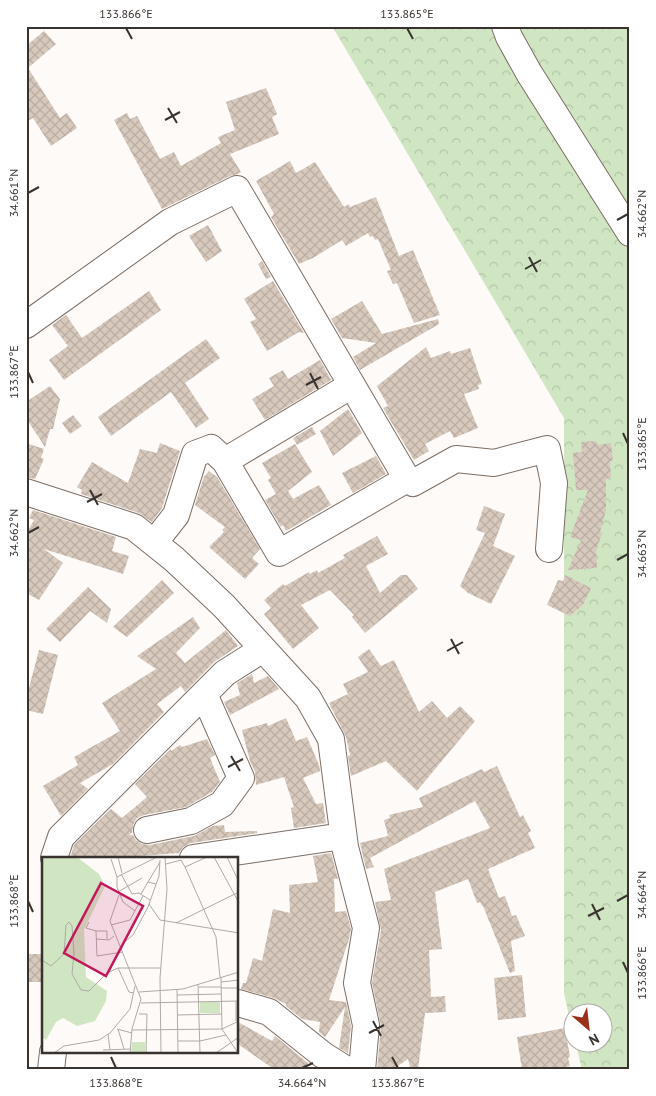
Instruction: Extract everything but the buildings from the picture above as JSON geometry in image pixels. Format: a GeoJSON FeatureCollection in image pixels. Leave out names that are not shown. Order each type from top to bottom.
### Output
{"type":"FeatureCollection","features":[{"type":"Feature","properties":{"kind":"street"},"geometry":{"type":"LineString","coordinates":[[505,26],[509,37],[530,73],[630,233]]}},
{"type":"Feature","properties":{"kind":"street"},"geometry":{"type":"LineString","coordinates":[[26,325],[170,222],[237,189],[407,479],[413,483],[456,459],[494,463],[547,449],[554,483],[549,549]]}},
{"type":"Feature","properties":{"kind":"street"},"geometry":{"type":"LineString","coordinates":[[225,461],[352,385]]}},
{"type":"Feature","properties":{"kind":"street"},"geometry":{"type":"LineString","coordinates":[[154,543],[176,515],[195,454],[211,448],[225,461],[279,553],[407,479]]}},
{"type":"Feature","properties":{"kind":"street"},"geometry":{"type":"LineString","coordinates":[[26,492],[134,527],[224,606],[308,698],[331,739],[343,836],[366,928],[357,983],[366,1025],[362,1070]]}},
{"type":"Feature","properties":{"kind":"street"},"geometry":{"type":"LineString","coordinates":[[54,857],[61,837],[225,673],[263,649]]}},
{"type":"Feature","properties":{"kind":"street"},"geometry":{"type":"LineString","coordinates":[[147,830],[192,821],[222,804],[241,778],[204,694]]}},
{"type":"Feature","properties":{"kind":"street"},"geometry":{"type":"LineString","coordinates":[[200,857],[343,836]]}},
{"type":"Feature","properties":{"kind":"street"},"geometry":{"type":"LineString","coordinates":[[239,1003],[269,1012],[323,1055],[347,1070]]}},
{"type":"Feature","properties":{"kind":"street"},"geometry":{"type":"LineString","coordinates":[[52,1070],[53,1054]]}},
{"type":"Feature","properties":{"kind":"green space"},"geometry":{"type":"Polygon","coordinates":[[[332,26],[630,26],[630,1070],[582,1070],[578,1054],[614,1054],[614,1004],[566,1004],[564,993],[564,418],[332,26]]]}}]}
